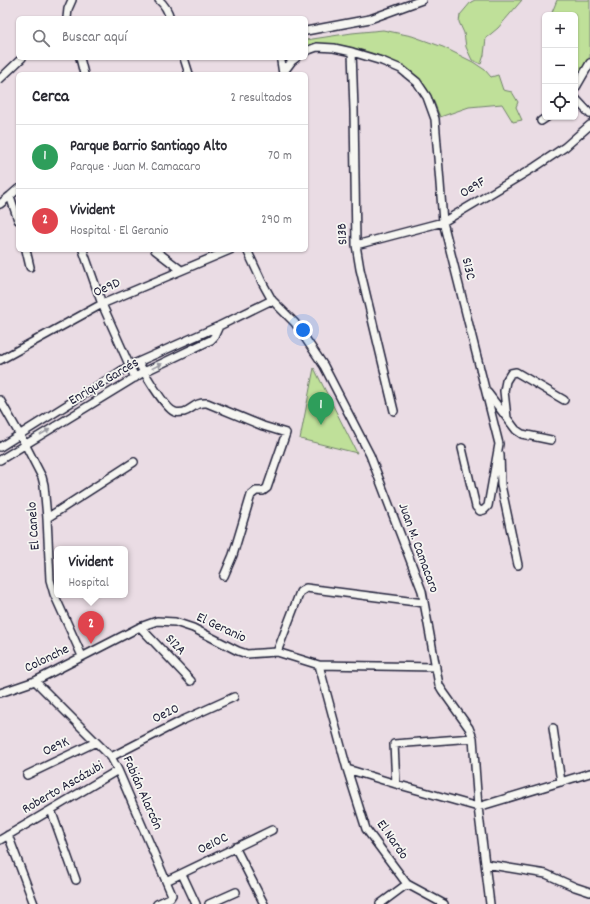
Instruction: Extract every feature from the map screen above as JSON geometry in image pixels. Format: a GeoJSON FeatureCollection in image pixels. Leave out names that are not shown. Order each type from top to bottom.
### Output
{"type":"FeatureCollection","features":[{"type":"Feature","properties":{"kind":"street"},"geometry":{"type":"LineString","coordinates":[[67,16],[68,8],[72,0]]}},
{"type":"Feature","properties":{"kind":"street"},"geometry":{"type":"LineString","coordinates":[[160,0],[164,4],[169,16]]}},
{"type":"Feature","properties":{"kind":"street"},"geometry":{"type":"LineString","coordinates":[[308,31],[370,19],[422,0]]}},
{"type":"Feature","properties":{"kind":"street","name":"S13C"},"geometry":{"type":"LineString","coordinates":[[308,51],[317,47],[334,48],[382,61],[401,70],[417,82],[427,97],[435,119],[443,222],[499,444],[488,506],[484,510],[480,511],[476,507],[462,448]]}},
{"type":"Feature","properties":{"kind":"street","name":"S13B"},"geometry":{"type":"LineString","coordinates":[[352,52],[356,245],[360,269],[394,411]]}},
{"type":"Feature","properties":{"kind":"street"},"geometry":{"type":"LineString","coordinates":[[0,79],[20,60]]}},
{"type":"Feature","properties":{"kind":"street"},"geometry":{"type":"LineString","coordinates":[[80,60],[84,72]]}},
{"type":"Feature","properties":{"kind":"street"},"geometry":{"type":"LineString","coordinates":[[185,60],[188,72]]}},
{"type":"Feature","properties":{"kind":"street"},"geometry":{"type":"LineString","coordinates":[[281,60],[283,72]]}},
{"type":"Feature","properties":{"kind":"street"},"geometry":{"type":"LineString","coordinates":[[284,72],[293,60]]}},
{"type":"Feature","properties":{"kind":"street"},"geometry":{"type":"LineString","coordinates":[[578,84],[590,63]]}},
{"type":"Feature","properties":{"kind":"street"},"geometry":{"type":"LineString","coordinates":[[578,101],[590,114]]}},
{"type":"Feature","properties":{"kind":"street","name":"Oe9F"},"geometry":{"type":"LineString","coordinates":[[356,245],[443,222],[535,167],[565,147],[590,125]]}},
{"type":"Feature","properties":{"kind":"street"},"geometry":{"type":"LineString","coordinates":[[0,204],[16,191]]}},
{"type":"Feature","properties":{"kind":"street"},"geometry":{"type":"LineString","coordinates":[[10,196],[16,214]]}},
{"type":"Feature","properties":{"kind":"street"},"geometry":{"type":"LineString","coordinates":[[26,252],[30,267]]}},
{"type":"Feature","properties":{"kind":"street"},"geometry":{"type":"LineString","coordinates":[[84,252],[102,304],[135,378]]}},
{"type":"Feature","properties":{"kind":"street"},"geometry":{"type":"LineString","coordinates":[[158,252],[181,270]]}},
{"type":"Feature","properties":{"kind":"street","name":"Oe9D"},"geometry":{"type":"LineString","coordinates":[[0,360],[102,304],[225,252]]}},
{"type":"Feature","properties":{"kind":"street","name":"Juan M. Camacaro"},"geometry":{"type":"LineString","coordinates":[[249,252],[272,300],[295,323],[324,366],[365,444],[422,591],[439,685],[469,728],[473,738],[478,807],[490,904]]}},
{"type":"Feature","properties":{"kind":"street","name":"Enrique Garcés"},"geometry":{"type":"LineString","coordinates":[[0,447],[129,366],[219,326],[272,300]]}},
{"type":"Feature","properties":{"kind":"street","name":"Enrique Garcés"},"geometry":{"type":"LineString","coordinates":[[0,460],[144,372],[211,340],[219,326]]}},
{"type":"Feature","properties":{"kind":"street"},"geometry":{"type":"LineString","coordinates":[[138,362],[167,406],[175,412],[184,412],[202,402],[263,426],[286,433],[268,488],[251,494],[233,555],[224,576]]}},
{"type":"Feature","properties":{"kind":"street"},"geometry":{"type":"LineString","coordinates":[[507,418],[504,391],[506,381],[511,373],[516,372],[564,400]]}},
{"type":"Feature","properties":{"kind":"street"},"geometry":{"type":"LineString","coordinates":[[486,390],[516,430],[522,434],[552,440]]}},
{"type":"Feature","properties":{"kind":"street","name":"El Canelo"},"geometry":{"type":"LineString","coordinates":[[0,400],[42,477],[44,485],[50,580],[54,589]]}},
{"type":"Feature","properties":{"kind":"street"},"geometry":{"type":"LineString","coordinates":[[499,444],[501,457],[501,485],[518,565]]}},
{"type":"Feature","properties":{"kind":"street"},"geometry":{"type":"LineString","coordinates":[[46,518],[134,462]]}},
{"type":"Feature","properties":{"kind":"street"},"geometry":{"type":"LineString","coordinates":[[277,652],[300,592],[306,588],[424,603]]}},
{"type":"Feature","properties":{"kind":"street","name":"El Canelo"},"geometry":{"type":"LineString","coordinates":[[58,598],[82,656]]}},
{"type":"Feature","properties":{"kind":"street","name":"El Geranio"},"geometry":{"type":"LineString","coordinates":[[82,656],[140,627],[157,621],[175,622],[193,628],[238,651],[247,654],[277,652],[319,665],[436,667]]}},
{"type":"Feature","properties":{"kind":"street","name":"S12A"},"geometry":{"type":"LineString","coordinates":[[140,627],[191,681]]}},
{"type":"Feature","properties":{"kind":"street","name":"Colonche"},"geometry":{"type":"LineString","coordinates":[[0,693],[35,681],[82,656]]}},
{"type":"Feature","properties":{"kind":"street"},"geometry":{"type":"LineString","coordinates":[[319,665],[347,769],[478,807],[590,773]]}},
{"type":"Feature","properties":{"kind":"street","name":"Fabián Alarcón"},"geometry":{"type":"LineString","coordinates":[[35,681],[111,757],[172,895],[170,898],[157,904]]}},
{"type":"Feature","properties":{"kind":"street","name":"Oe20"},"geometry":{"type":"LineString","coordinates":[[111,757],[181,721],[234,697]]}},
{"type":"Feature","properties":{"kind":"street"},"geometry":{"type":"LineString","coordinates":[[553,728],[561,782]]}},
{"type":"Feature","properties":{"kind":"street"},"geometry":{"type":"LineString","coordinates":[[396,784],[394,744],[473,738]]}},
{"type":"Feature","properties":{"kind":"street","name":"Oe9K"},"geometry":{"type":"LineString","coordinates":[[27,775],[96,742]]}},
{"type":"Feature","properties":{"kind":"street","name":"El Nardo"},"geometry":{"type":"LineString","coordinates":[[347,769],[366,829],[407,884],[444,904]]}},
{"type":"Feature","properties":{"kind":"street","name":"Roberto Ascázubi"},"geometry":{"type":"LineString","coordinates":[[0,840],[118,770]]}},
{"type":"Feature","properties":{"kind":"street"},"geometry":{"type":"LineString","coordinates":[[51,810],[76,880]]}},
{"type":"Feature","properties":{"kind":"street","name":"Oe10C"},"geometry":{"type":"LineString","coordinates":[[166,881],[272,830]]}},
{"type":"Feature","properties":{"kind":"street"},"geometry":{"type":"LineString","coordinates":[[8,835],[34,904]]}},
{"type":"Feature","properties":{"kind":"street"},"geometry":{"type":"LineString","coordinates":[[235,847],[264,904]]}},
{"type":"Feature","properties":{"kind":"street"},"geometry":{"type":"LineString","coordinates":[[485,864],[546,874],[590,892]]}},
{"type":"Feature","properties":{"kind":"street"},"geometry":{"type":"LineString","coordinates":[[182,874],[196,904]]}},
{"type":"Feature","properties":{"kind":"street"},"geometry":{"type":"LineString","coordinates":[[380,904],[407,884]]}},
{"type":"Feature","properties":{"kind":"street"},"geometry":{"type":"LineString","coordinates":[[209,904],[236,892]]}},
{"type":"Feature","properties":{"kind":"green space"},"geometry":{"type":"Polygon","coordinates":[[[475,0],[522,0],[498,28],[486,38],[484,55],[481,64],[472,60],[466,47],[464,33],[459,22],[460,15],[471,2],[475,0]]]}},
{"type":"Feature","properties":{"kind":"green space"},"geometry":{"type":"Polygon","coordinates":[[[557,0],[590,0],[590,56],[582,74],[578,69],[578,12],[552,12],[557,0]]]}},
{"type":"Feature","properties":{"kind":"green space"},"geometry":{"type":"Polygon","coordinates":[[[383,30],[412,36],[443,47],[473,62],[485,70],[491,77],[498,75],[503,90],[512,92],[518,102],[516,107],[522,120],[513,122],[502,104],[469,107],[440,117],[432,97],[424,84],[412,72],[388,59],[361,50],[335,45],[315,44],[308,47],[308,40],[383,30]]]}},
{"type":"Feature","properties":{"kind":"green space"},"geometry":{"type":"Polygon","coordinates":[[[314,368],[357,453],[300,439],[314,368]]]}},
{"type":"Feature","properties":{"kind":"place","name":"Parque Barrio Santiago Alto"},"geometry":{"type":"Point","coordinates":[321,425]}},
{"type":"Feature","properties":{"kind":"place","name":"Vivident"},"geometry":{"type":"Point","coordinates":[91,644]}}]}
